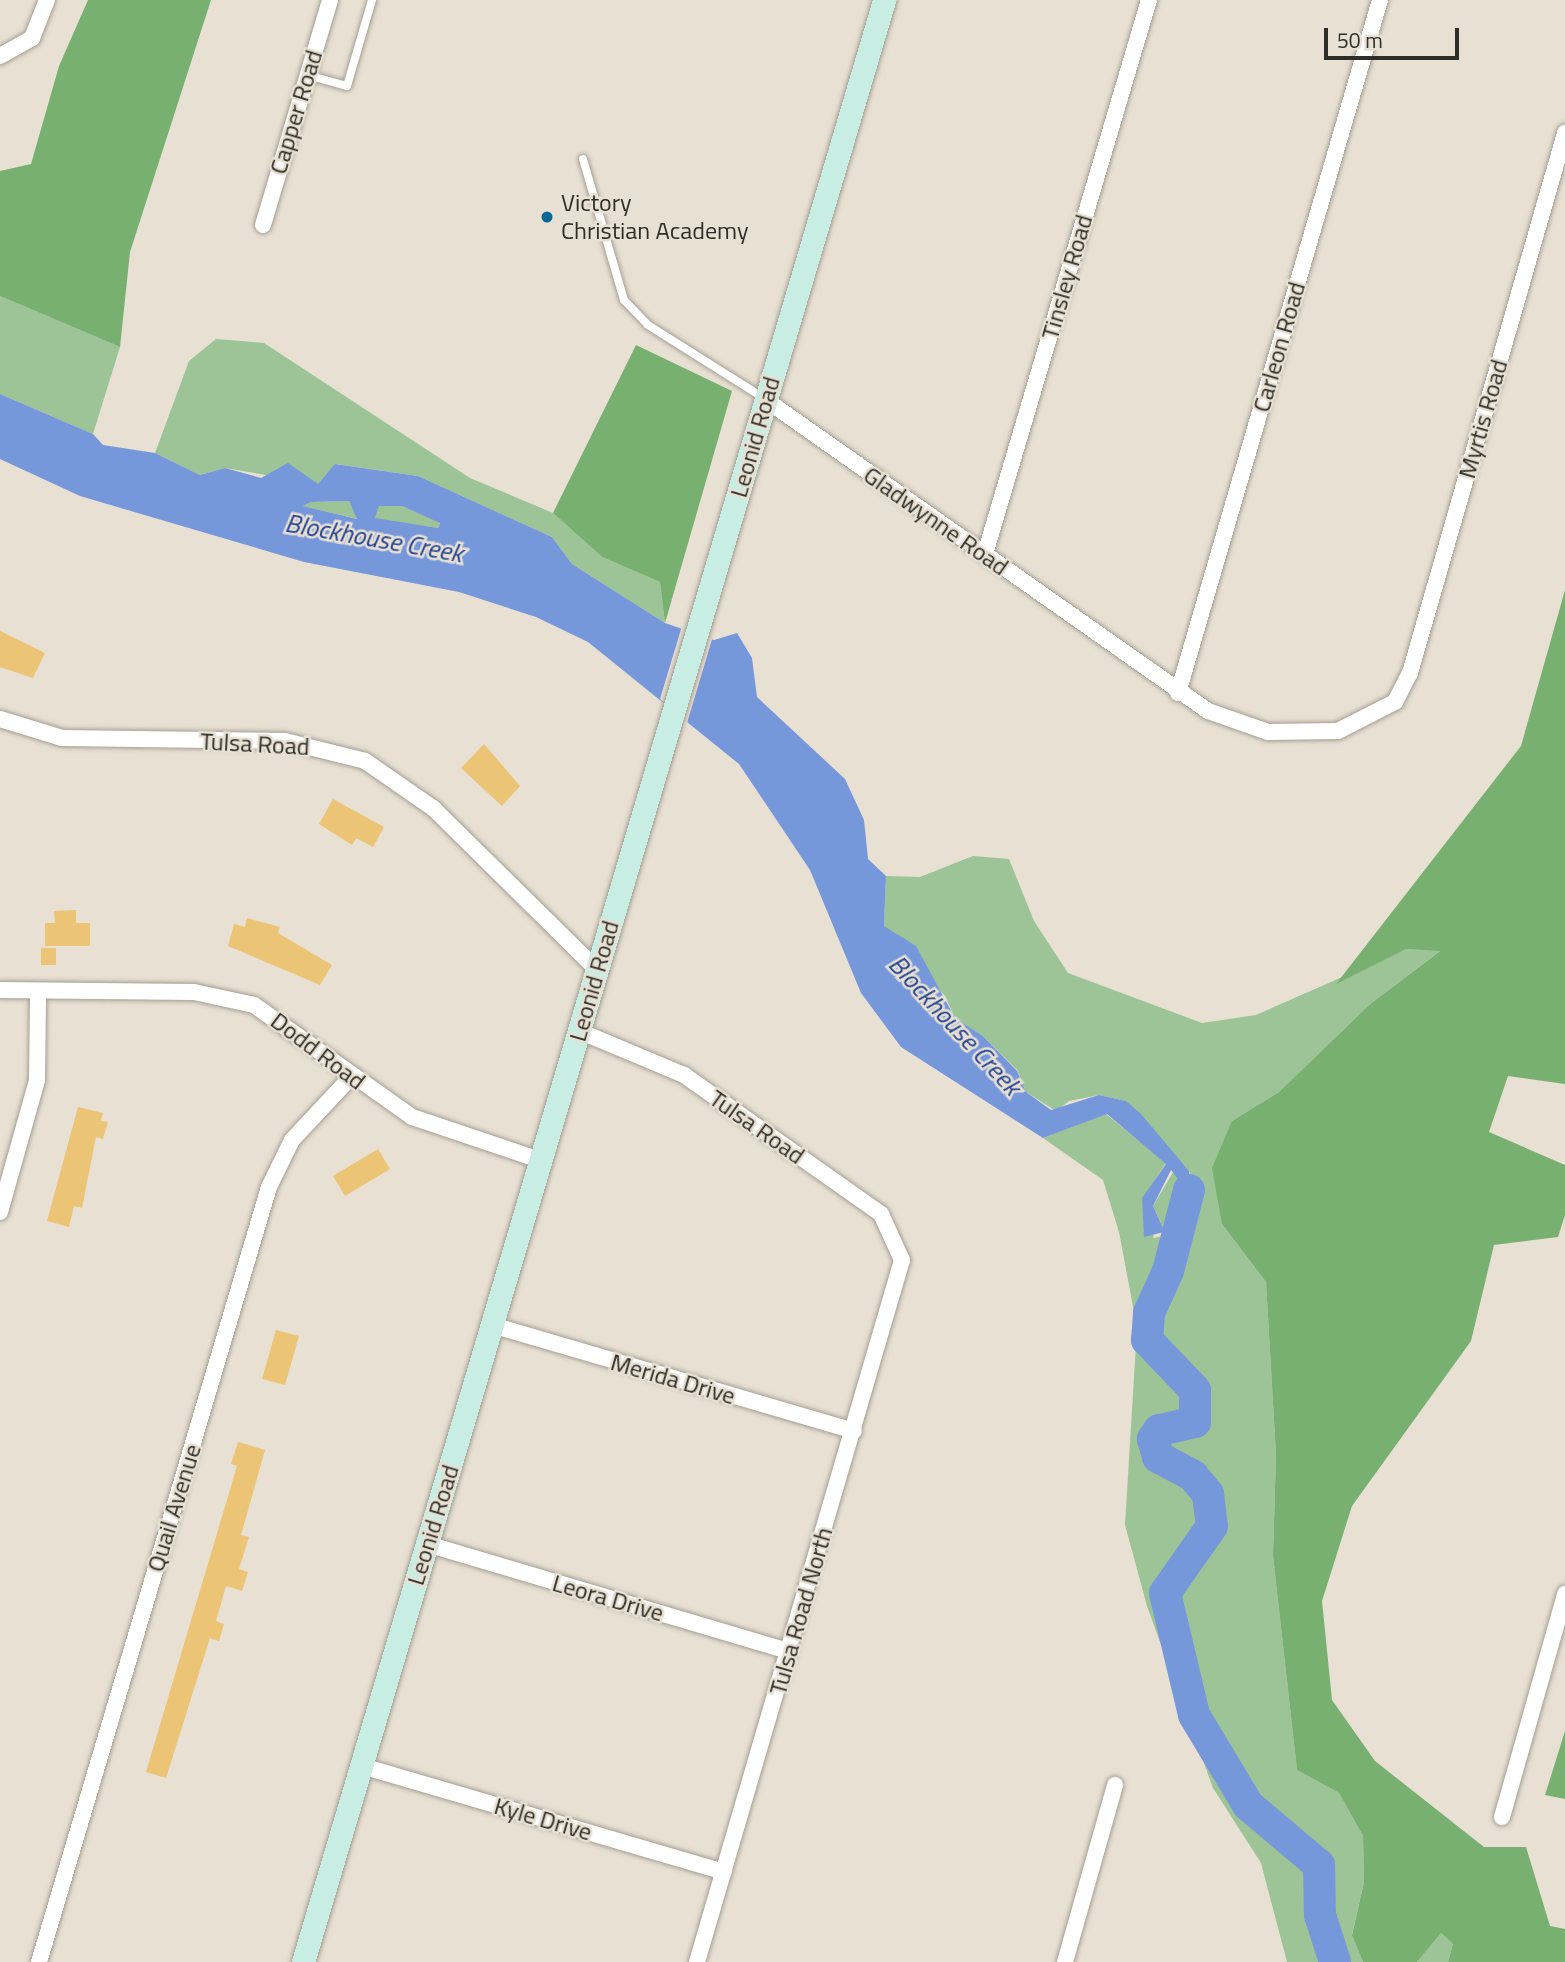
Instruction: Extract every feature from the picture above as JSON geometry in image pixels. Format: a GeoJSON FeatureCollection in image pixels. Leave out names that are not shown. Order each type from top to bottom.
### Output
{"type":"FeatureCollection","features":[{"type":"Feature","properties":{"kind":"street"},"geometry":{"type":"LineString","coordinates":[[0,56],[32,38],[47,0]]}},
{"type":"Feature","properties":{"kind":"street","name":"Capper Road"},"geometry":{"type":"LineString","coordinates":[[263,225],[330,0]]}},
{"type":"Feature","properties":{"kind":"street","name":"Leonid Road"},"geometry":{"type":"LineString","coordinates":[[303,1962],[884,0]]}},
{"type":"Feature","properties":{"kind":"street","name":"Tinsley Road"},"geometry":{"type":"LineString","coordinates":[[985,554],[1149,0]]}},
{"type":"Feature","properties":{"kind":"street","name":"Carleon Road"},"geometry":{"type":"LineString","coordinates":[[1178,693],[1380,0]]}},
{"type":"Feature","properties":{"kind":"street","name":"Myrtis Road"},"geometry":{"type":"LineString","coordinates":[[1395,702],[1410,673],[1565,133]]}},
{"type":"Feature","properties":{"kind":"street","name":"Gladwynne Road"},"geometry":{"type":"LineString","coordinates":[[766,400],[1178,693],[1242,725],[1295,734],[1338,731],[1395,702]]}},
{"type":"Feature","properties":{"kind":"street","name":"Tulsa Road"},"geometry":{"type":"LineString","coordinates":[[0,719],[94,742],[285,741],[365,761],[433,808],[597,970]]}},
{"type":"Feature","properties":{"kind":"street","name":"Dodd Road"},"geometry":{"type":"LineString","coordinates":[[0,990],[224,996],[284,1022],[351,1077],[434,1127],[541,1160]]}},
{"type":"Feature","properties":{"kind":"street"},"geometry":{"type":"LineString","coordinates":[[0,1212],[37,1080],[38,993]]}},
{"type":"Feature","properties":{"kind":"street","name":"Tulsa Road"},"geometry":{"type":"LineString","coordinates":[[579,1031],[684,1075],[881,1214],[902,1260]]}},
{"type":"Feature","properties":{"kind":"street","name":"Quail Avenue"},"geometry":{"type":"LineString","coordinates":[[39,1962],[269,1187],[292,1140],[351,1077]]}},
{"type":"Feature","properties":{"kind":"street","name":"Tulsa Road North"},"geometry":{"type":"LineString","coordinates":[[697,1962],[902,1260]]}},
{"type":"Feature","properties":{"kind":"street","name":"Merida Drive"},"geometry":{"type":"LineString","coordinates":[[492,1325],[854,1431]]}},
{"type":"Feature","properties":{"kind":"street","name":"Leora Drive"},"geometry":{"type":"LineString","coordinates":[[427,1544],[789,1651]]}},
{"type":"Feature","properties":{"kind":"street"},"geometry":{"type":"LineString","coordinates":[[1502,1817],[1565,1594]]}},
{"type":"Feature","properties":{"kind":"street","name":"Kyle Drive"},"geometry":{"type":"LineString","coordinates":[[362,1766],[724,1872]]}},
{"type":"Feature","properties":{"kind":"street"},"geometry":{"type":"LineString","coordinates":[[1065,1962],[1115,1785]]}},
{"type":"Feature","properties":{"kind":"lane"},"geometry":{"type":"LineString","coordinates":[[307,75],[347,86],[372,0]]}},
{"type":"Feature","properties":{"kind":"lane","name":"Gladwynne Road"},"geometry":{"type":"LineString","coordinates":[[583,159],[624,300],[648,325],[766,400]]}},
{"type":"Feature","properties":{"kind":"green space"},"geometry":{"type":"Polygon","coordinates":[[[88,0],[211,0],[130,252],[120,347],[0,296],[0,171],[31,164],[59,66],[88,0]]]}},
{"type":"Feature","properties":{"kind":"green space"},"geometry":{"type":"Polygon","coordinates":[[[0,296],[120,347],[93,434],[0,394],[0,296]]]}},
{"type":"Feature","properties":{"kind":"green space"},"geometry":{"type":"Polygon","coordinates":[[[216,339],[264,343],[470,478],[553,513],[602,557],[660,582],[665,623],[572,564],[552,537],[418,476],[336,464],[318,484],[225,468],[200,475],[155,453],[189,361],[216,339]]]}},
{"type":"Feature","properties":{"kind":"green space"},"geometry":{"type":"Polygon","coordinates":[[[636,345],[732,391],[665,623],[660,582],[602,557],[553,513],[636,345]]]}},
{"type":"Feature","properties":{"kind":"green space"},"geometry":{"type":"Polygon","coordinates":[[[349,501],[358,519],[302,506],[311,502],[349,501]]]}},
{"type":"Feature","properties":{"kind":"green space"},"geometry":{"type":"Polygon","coordinates":[[[379,506],[402,506],[440,522],[438,528],[374,519],[379,506]]]}},
{"type":"Feature","properties":{"kind":"green space"},"geometry":{"type":"Polygon","coordinates":[[[1565,590],[1565,1084],[1508,1076],[1489,1132],[1565,1165],[1565,1215],[1558,1237],[1494,1245],[1471,1341],[1352,1506],[1322,1601],[1332,1700],[1375,1761],[1484,1847],[1526,1847],[1550,1926],[1565,1929],[1565,1962],[1448,1962],[1453,1944],[1441,1933],[1417,1962],[1363,1962],[1352,1935],[1364,1882],[1363,1836],[1339,1793],[1297,1770],[1273,1556],[1276,1455],[1266,1282],[1222,1224],[1212,1168],[1232,1121],[1279,1092],[1369,1005],[1440,951],[1406,949],[1336,984],[1521,746],[1565,590]]]}},
{"type":"Feature","properties":{"kind":"green space"},"geometry":{"type":"Polygon","coordinates":[[[973,856],[1009,859],[1034,921],[1068,973],[1202,1023],[1256,1015],[1406,949],[1441,950],[1369,1005],[1279,1092],[1232,1121],[1222,1224],[1266,1282],[1276,1455],[1273,1556],[1297,1770],[1339,1793],[1363,1836],[1364,1882],[1352,1934],[1363,1962],[1287,1962],[1261,1863],[1213,1788],[1147,1606],[1125,1525],[1137,1328],[1119,1232],[1103,1180],[1043,1138],[1106,1114],[1166,1163],[1142,1199],[1154,1238],[1183,1231],[1195,1184],[1189,1171],[1126,1101],[1099,1095],[1069,1101],[1056,1111],[1026,1092],[1017,1070],[983,1036],[955,1018],[945,996],[884,926],[886,876],[920,877],[973,856]]]}},
{"type":"Feature","properties":{"kind":"green space"},"geometry":{"type":"Polygon","coordinates":[[[1175,1169],[1182,1184],[1175,1190],[1184,1201],[1174,1224],[1163,1228],[1153,1206],[1175,1169]]]}},
{"type":"Feature","properties":{"kind":"green space"},"geometry":{"type":"Polygon","coordinates":[[[1565,1731],[1565,1799],[1545,1795],[1565,1731]]]}},
{"type":"Feature","properties":{"kind":"green space"},"geometry":{"type":"Polygon","coordinates":[[[1441,1933],[1453,1944],[1448,1962],[1417,1962],[1441,1933]]]}},
{"type":"Feature","properties":{"kind":"water"},"geometry":{"type":"Polygon","coordinates":[[[0,394],[93,434],[103,445],[155,453],[200,475],[225,468],[261,478],[288,463],[318,484],[335,464],[418,476],[552,537],[572,564],[665,623],[714,640],[737,633],[752,658],[757,697],[845,779],[864,820],[868,859],[886,876],[884,926],[916,946],[955,1018],[983,1036],[1017,1071],[1026,1092],[1051,1110],[1099,1095],[1126,1101],[1141,1114],[1189,1171],[1196,1224],[1144,1237],[1142,1198],[1166,1164],[1107,1114],[1043,1138],[901,1047],[861,993],[810,870],[739,764],[588,642],[536,617],[459,592],[304,562],[80,496],[0,459],[0,394]],[[349,501],[311,502],[303,506],[357,519],[349,501]],[[379,506],[375,518],[438,528],[440,523],[402,506],[379,506]],[[1171,1170],[1153,1206],[1163,1228],[1174,1224],[1184,1201],[1173,1196],[1182,1184],[1171,1170]]]}},
{"type":"Feature","properties":{"kind":"pier"},"geometry":{"type":"Polygon","coordinates":[[[682,626],[713,636],[687,723],[660,699],[682,626]]]}},
{"type":"Feature","properties":{"kind":"building"},"geometry":{"type":"Polygon","coordinates":[[[0,631],[45,653],[33,678],[0,667],[0,631]]]}},
{"type":"Feature","properties":{"kind":"building"},"geometry":{"type":"Polygon","coordinates":[[[484,744],[520,786],[502,806],[461,768],[484,744]]]}},
{"type":"Feature","properties":{"kind":"building"},"geometry":{"type":"Polygon","coordinates":[[[333,799],[384,827],[373,847],[356,838],[352,845],[319,824],[333,799]]]}},
{"type":"Feature","properties":{"kind":"building"},"geometry":{"type":"Polygon","coordinates":[[[76,910],[76,923],[90,923],[90,946],[45,946],[45,923],[55,923],[54,911],[76,910]]]}},
{"type":"Feature","properties":{"kind":"building"},"geometry":{"type":"Polygon","coordinates":[[[247,918],[280,927],[278,933],[332,965],[320,985],[228,946],[234,924],[245,927],[247,918]]]}},
{"type":"Feature","properties":{"kind":"building"},"geometry":{"type":"Polygon","coordinates":[[[41,948],[56,948],[56,965],[41,965],[41,948]]]}},
{"type":"Feature","properties":{"kind":"building"},"geometry":{"type":"Polygon","coordinates":[[[78,1107],[103,1113],[101,1121],[108,1122],[103,1139],[96,1137],[82,1208],[74,1206],[69,1227],[47,1221],[78,1107]]]}},
{"type":"Feature","properties":{"kind":"building"},"geometry":{"type":"Polygon","coordinates":[[[378,1149],[390,1169],[345,1196],[333,1176],[378,1149]]]}},
{"type":"Feature","properties":{"kind":"building"},"geometry":{"type":"Polygon","coordinates":[[[276,1330],[299,1336],[285,1385],[262,1379],[276,1330]]]}},
{"type":"Feature","properties":{"kind":"building"},"geometry":{"type":"Polygon","coordinates":[[[238,1442],[265,1450],[241,1535],[249,1537],[239,1569],[248,1572],[242,1591],[226,1586],[216,1621],[224,1624],[219,1641],[210,1638],[166,1778],[146,1772],[237,1466],[231,1464],[238,1442]]]}},
{"type":"Feature","properties":{"kind":"waterway","name":"Blockhouse Creek"},"geometry":{"type":"LineString","coordinates":[[1189,1190],[1168,1271],[1149,1313],[1147,1340],[1195,1390],[1195,1422],[1159,1430],[1153,1439],[1158,1457],[1193,1476],[1208,1494],[1212,1526],[1165,1593],[1194,1715],[1248,1805],[1319,1865],[1320,1915],[1335,1962]]}},
{"type":"Feature","properties":{"kind":"place","name":"Victory Christian Academy"},"geometry":{"type":"Point","coordinates":[547,217]}}]}
